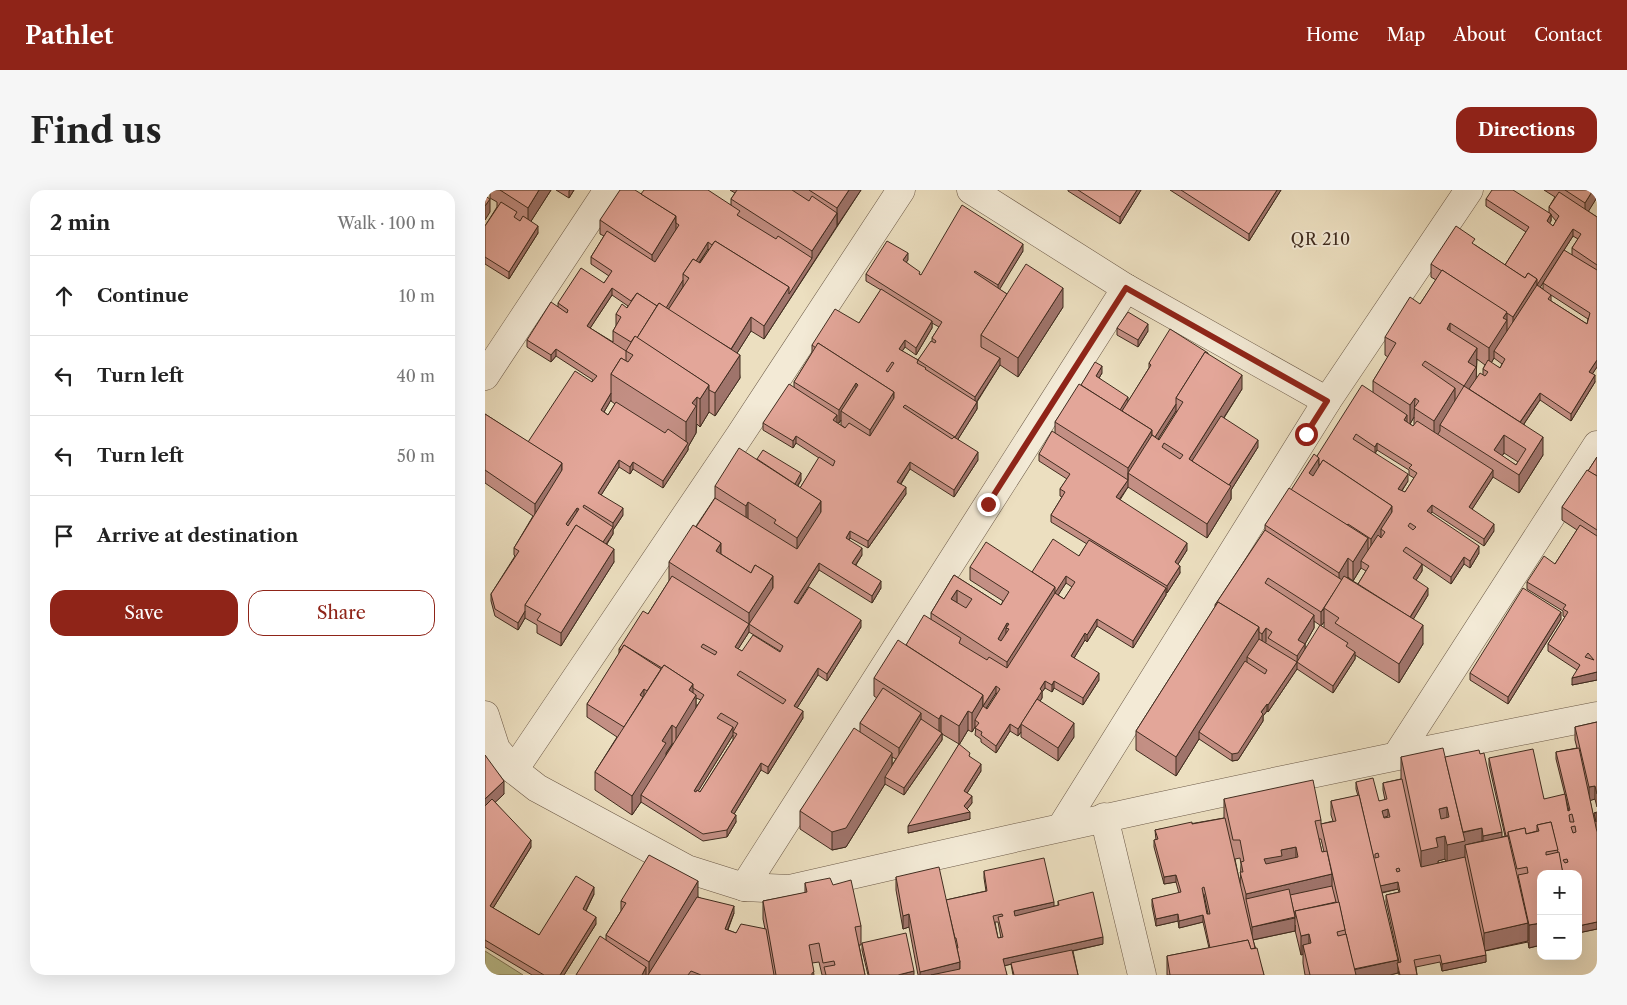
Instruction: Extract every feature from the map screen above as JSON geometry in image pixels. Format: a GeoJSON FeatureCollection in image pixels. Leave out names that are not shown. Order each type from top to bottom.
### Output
{"type":"FeatureCollection","features":[{"type":"Feature","properties":{"kind":"street"},"geometry":{"type":"LineString","coordinates":[[485,376],[608,190]]}},
{"type":"Feature","properties":{"kind":"street"},"geometry":{"type":"LineString","coordinates":[[514,770],[740,436],[901,190]]}},
{"type":"Feature","properties":{"kind":"street"},"geometry":{"type":"LineString","coordinates":[[971,190],[1126,288],[1327,401]]}},
{"type":"Feature","properties":{"kind":"street"},"geometry":{"type":"LineString","coordinates":[[1062,826],[1327,401],[1469,190]]}},
{"type":"Feature","properties":{"kind":"street"},"geometry":{"type":"LineString","coordinates":[[744,887],[1126,288]]}},
{"type":"Feature","properties":{"kind":"street"},"geometry":{"type":"LineString","coordinates":[[1397,755],[1597,445]]}},
{"type":"Feature","properties":{"kind":"street"},"geometry":{"type":"LineString","coordinates":[[485,716],[496,749],[514,770],[537,788],[687,869],[744,887],[790,889],[1062,826],[1397,755],[1597,716]]}},
{"type":"Feature","properties":{"kind":"street"},"geometry":{"type":"LineString","coordinates":[[1104,817],[1142,975]]}},
{"type":"Feature","properties":{"kind":"green space"},"geometry":{"type":"Polygon","coordinates":[[[485,951],[523,975],[485,975],[485,951]]]}},
{"type":"Feature","properties":{"kind":"building"},"geometry":{"type":"Polygon","coordinates":[[[500,190],[539,190],[528,208],[500,190]]]}},
{"type":"Feature","properties":{"kind":"building"},"geometry":{"type":"Polygon","coordinates":[[[620,190],[635,190],[676,216],[652,255],[600,220],[620,190]]]}},
{"type":"Feature","properties":{"kind":"building"},"geometry":{"type":"Polygon","coordinates":[[[644,190],[708,190],[740,211],[737,215],[776,239],[778,236],[812,258],[789,294],[789,287],[715,241],[712,245],[708,242],[696,261],[693,259],[683,274],[683,280],[666,308],[659,303],[657,306],[637,293],[631,301],[612,288],[587,326],[626,351],[626,361],[621,358],[611,374],[611,393],[601,410],[608,415],[616,402],[665,433],[668,429],[688,443],[663,481],[633,462],[630,467],[619,460],[598,493],[623,508],[613,523],[584,505],[583,507],[613,527],[603,542],[576,525],[525,605],[525,611],[518,623],[495,609],[491,594],[519,551],[514,548],[562,470],[562,463],[528,442],[575,371],[592,382],[597,376],[556,349],[551,355],[527,340],[551,302],[567,313],[568,310],[558,303],[581,268],[604,283],[612,271],[591,257],[607,231],[655,262],[679,225],[676,223],[676,216],[641,194],[644,190]],[[577,508],[566,524],[568,526],[579,509],[577,508]]]}},
{"type":"Feature","properties":{"kind":"building"},"geometry":{"type":"Polygon","coordinates":[[[737,190],[792,190],[809,201],[812,196],[837,213],[812,251],[731,199],[737,190]]]}},
{"type":"Feature","properties":{"kind":"building"},"geometry":{"type":"Polygon","coordinates":[[[809,190],[849,190],[837,208],[809,190]]]}},
{"type":"Feature","properties":{"kind":"building"},"geometry":{"type":"Polygon","coordinates":[[[1078,190],[1137,190],[1120,217],[1078,190]]]}},
{"type":"Feature","properties":{"kind":"building"},"geometry":{"type":"Polygon","coordinates":[[[1181,190],[1277,190],[1249,234],[1181,190]]]}},
{"type":"Feature","properties":{"kind":"building"},"geometry":{"type":"Polygon","coordinates":[[[1492,190],[1513,190],[1551,214],[1547,221],[1553,226],[1559,216],[1549,207],[1559,192],[1597,217],[1597,265],[1572,248],[1581,234],[1573,229],[1537,285],[1537,279],[1528,273],[1525,278],[1505,265],[1529,227],[1486,199],[1492,190]]]}},
{"type":"Feature","properties":{"kind":"building"},"geometry":{"type":"Polygon","coordinates":[[[1565,190],[1593,190],[1585,203],[1565,190]]]}},
{"type":"Feature","properties":{"kind":"building"},"geometry":{"type":"Polygon","coordinates":[[[485,196],[490,199],[485,206],[485,196]]]}},
{"type":"Feature","properties":{"kind":"building"},"geometry":{"type":"Polygon","coordinates":[[[501,202],[517,212],[514,217],[520,221],[523,216],[538,226],[509,272],[485,257],[485,226],[501,202]]]}},
{"type":"Feature","properties":{"kind":"building"},"geometry":{"type":"Polygon","coordinates":[[[962,205],[1023,244],[998,285],[974,272],[1007,294],[981,335],[981,347],[1000,358],[975,397],[918,360],[931,341],[935,343],[936,341],[932,338],[942,322],[866,274],[887,241],[908,253],[903,260],[920,272],[919,274],[921,275],[962,205]]]}},
{"type":"Feature","properties":{"kind":"building"},"geometry":{"type":"Polygon","coordinates":[[[1456,226],[1475,239],[1472,243],[1525,278],[1528,273],[1537,279],[1513,317],[1431,264],[1456,226]]]}},
{"type":"Feature","properties":{"kind":"building"},"geometry":{"type":"Polygon","coordinates":[[[715,241],[789,287],[764,326],[751,317],[731,349],[668,310],[689,278],[683,274],[693,259],[700,263],[715,241]]]}},
{"type":"Feature","properties":{"kind":"building"},"geometry":{"type":"Polygon","coordinates":[[[1564,250],[1597,270],[1597,360],[1589,372],[1595,375],[1571,414],[1540,393],[1520,422],[1469,389],[1480,373],[1485,376],[1488,372],[1483,369],[1488,360],[1500,368],[1505,359],[1494,351],[1537,285],[1551,295],[1548,299],[1587,324],[1590,313],[1543,283],[1564,250]]]}},
{"type":"Feature","properties":{"kind":"building"},"geometry":{"type":"Polygon","coordinates":[[[1026,264],[1063,288],[1018,358],[981,335],[1026,264]]]}},
{"type":"Feature","properties":{"kind":"building"},"geometry":{"type":"Polygon","coordinates":[[[1442,270],[1507,312],[1503,318],[1507,320],[1489,348],[1450,323],[1447,329],[1477,348],[1468,362],[1476,367],[1464,386],[1425,361],[1422,365],[1455,388],[1434,421],[1414,408],[1419,401],[1415,398],[1410,405],[1373,381],[1396,343],[1385,337],[1410,297],[1420,304],[1442,270]]]}},
{"type":"Feature","properties":{"kind":"building"},"geometry":{"type":"Polygon","coordinates":[[[881,289],[932,321],[916,348],[905,340],[899,349],[918,360],[917,363],[925,369],[977,402],[955,437],[905,405],[903,407],[952,439],[954,437],[978,452],[954,490],[910,462],[897,482],[906,487],[868,541],[850,531],[846,538],[862,548],[852,563],[881,581],[872,596],[819,563],[794,602],[798,604],[809,587],[861,620],[827,674],[818,668],[794,706],[803,711],[768,767],[761,763],[731,812],[736,815],[727,830],[703,834],[641,795],[704,695],[693,688],[693,684],[664,665],[662,668],[624,645],[621,650],[619,649],[643,611],[648,614],[672,576],[749,624],[773,588],[773,576],[755,565],[751,573],[721,554],[721,543],[696,527],[715,498],[797,549],[821,512],[821,501],[800,488],[819,457],[833,466],[835,461],[796,436],[793,441],[763,423],[789,384],[837,415],[833,420],[845,428],[849,423],[870,436],[894,398],[894,392],[818,343],[816,348],[812,345],[835,309],[859,323],[881,289]],[[892,362],[886,371],[888,372],[894,363],[892,362]],[[749,624],[735,647],[742,651],[753,635],[780,652],[783,646],[749,624]],[[703,644],[701,647],[715,655],[717,652],[703,644]],[[740,671],[737,675],[783,704],[786,700],[740,671]],[[721,713],[717,718],[733,727],[694,791],[700,792],[737,734],[733,732],[738,723],[721,713]]]}},
{"type":"Feature","properties":{"kind":"building"},"geometry":{"type":"Polygon","coordinates":[[[637,293],[657,306],[637,338],[635,336],[631,342],[613,331],[621,317],[616,314],[622,304],[627,308],[637,293]]]}},
{"type":"Feature","properties":{"kind":"building"},"geometry":{"type":"Polygon","coordinates":[[[659,303],[740,355],[715,393],[709,390],[709,385],[637,338],[659,303]]]}},
{"type":"Feature","properties":{"kind":"building"},"geometry":{"type":"Polygon","coordinates":[[[1128,312],[1148,324],[1138,340],[1117,328],[1128,312]]]}},
{"type":"Feature","properties":{"kind":"building"},"geometry":{"type":"Polygon","coordinates":[[[1170,329],[1208,353],[1208,354],[1205,352],[1176,398],[1176,404],[1155,437],[1152,435],[1152,430],[1122,411],[1151,365],[1149,363],[1170,329]]]}},
{"type":"Feature","properties":{"kind":"building"},"geometry":{"type":"Polygon","coordinates":[[[635,336],[709,385],[700,399],[697,397],[692,403],[696,406],[686,422],[611,374],[621,358],[628,362],[633,355],[626,351],[635,336]]]}},
{"type":"Feature","properties":{"kind":"building"},"geometry":{"type":"Polygon","coordinates":[[[818,343],[894,392],[870,430],[841,411],[858,385],[856,383],[839,410],[794,382],[818,343]]]}},
{"type":"Feature","properties":{"kind":"building"},"geometry":{"type":"Polygon","coordinates":[[[1205,352],[1242,375],[1189,459],[1231,486],[1207,524],[1128,473],[1152,435],[1159,440],[1183,402],[1176,398],[1205,352]],[[1164,443],[1162,447],[1180,459],[1183,455],[1164,443]]]}},
{"type":"Feature","properties":{"kind":"building"},"geometry":{"type":"Polygon","coordinates":[[[1095,362],[1102,366],[1096,376],[1128,397],[1120,410],[1081,385],[1095,362]]]}},
{"type":"Feature","properties":{"kind":"building"},"geometry":{"type":"Polygon","coordinates":[[[1079,384],[1152,430],[1128,468],[1055,422],[1079,384]]]}},
{"type":"Feature","properties":{"kind":"building"},"geometry":{"type":"Polygon","coordinates":[[[1362,385],[1407,415],[1404,420],[1413,426],[1417,421],[1493,470],[1469,507],[1494,524],[1484,539],[1432,505],[1427,511],[1479,546],[1470,561],[1464,557],[1451,577],[1406,547],[1403,551],[1422,564],[1413,578],[1428,588],[1410,617],[1358,584],[1369,566],[1361,561],[1378,535],[1381,538],[1385,532],[1381,529],[1392,512],[1392,506],[1323,460],[1320,465],[1317,456],[1362,385]],[[1356,434],[1353,439],[1408,474],[1398,489],[1405,492],[1417,473],[1409,468],[1412,465],[1377,443],[1375,447],[1356,434]],[[1410,523],[1408,526],[1413,530],[1416,527],[1410,523]]]}},
{"type":"Feature","properties":{"kind":"building"},"geometry":{"type":"Polygon","coordinates":[[[1464,386],[1543,437],[1519,475],[1440,425],[1464,386]],[[1504,435],[1494,450],[1516,465],[1526,449],[1504,435]]]}},
{"type":"Feature","properties":{"kind":"building"},"geometry":{"type":"Polygon","coordinates":[[[485,414],[562,463],[535,504],[485,470],[485,414]]]}},
{"type":"Feature","properties":{"kind":"building"},"geometry":{"type":"Polygon","coordinates":[[[1221,416],[1258,440],[1229,485],[1192,461],[1221,416]]]}},
{"type":"Feature","properties":{"kind":"building"},"geometry":{"type":"Polygon","coordinates":[[[1052,431],[1128,480],[1116,497],[1187,543],[1175,562],[1180,566],[1167,586],[1051,515],[1065,492],[1060,489],[1070,474],[1039,454],[1052,431]]]}},
{"type":"Feature","properties":{"kind":"building"},"geometry":{"type":"Polygon","coordinates":[[[739,448],[821,501],[797,538],[774,523],[776,520],[748,502],[746,506],[715,486],[739,448]]]}},
{"type":"Feature","properties":{"kind":"building"},"geometry":{"type":"Polygon","coordinates":[[[763,450],[801,473],[795,484],[757,459],[763,450]]]}},
{"type":"Feature","properties":{"kind":"building"},"geometry":{"type":"Polygon","coordinates":[[[1314,454],[1319,458],[1309,473],[1313,476],[1323,460],[1392,506],[1371,539],[1291,490],[1314,454]]]}},
{"type":"Feature","properties":{"kind":"building"},"geometry":{"type":"Polygon","coordinates":[[[1597,457],[1597,476],[1588,471],[1597,457]]]}},
{"type":"Feature","properties":{"kind":"building"},"geometry":{"type":"Polygon","coordinates":[[[1587,470],[1597,476],[1597,530],[1562,507],[1587,470]]]}},
{"type":"Feature","properties":{"kind":"building"},"geometry":{"type":"Polygon","coordinates":[[[1289,488],[1368,538],[1353,562],[1348,558],[1339,573],[1265,525],[1289,488]]]}},
{"type":"Feature","properties":{"kind":"building"},"geometry":{"type":"Polygon","coordinates":[[[576,525],[614,549],[561,633],[537,620],[541,614],[525,605],[576,525]]]}},
{"type":"Feature","properties":{"kind":"building"},"geometry":{"type":"Polygon","coordinates":[[[693,525],[721,543],[716,551],[751,573],[755,565],[773,576],[749,613],[669,562],[693,525]]]}},
{"type":"Feature","properties":{"kind":"building"},"geometry":{"type":"Polygon","coordinates":[[[1580,525],[1597,536],[1597,672],[1572,678],[1580,665],[1548,644],[1568,612],[1563,609],[1566,605],[1527,582],[1544,556],[1555,564],[1580,525]],[[1588,653],[1585,657],[1594,660],[1588,653]]]}},
{"type":"Feature","properties":{"kind":"building"},"geometry":{"type":"Polygon","coordinates":[[[1265,530],[1342,580],[1321,612],[1268,578],[1265,583],[1314,615],[1298,640],[1305,644],[1297,656],[1268,638],[1272,632],[1266,628],[1262,634],[1259,632],[1259,627],[1218,602],[1215,605],[1265,530]]]}},
{"type":"Feature","properties":{"kind":"building"},"geometry":{"type":"Polygon","coordinates":[[[1053,539],[1079,556],[1089,540],[1166,588],[1133,641],[1097,619],[1087,635],[1085,633],[1071,656],[1099,673],[1083,698],[1054,681],[1052,685],[1045,681],[1040,689],[1042,691],[1018,729],[1010,724],[996,746],[981,735],[982,732],[975,728],[979,723],[975,720],[983,706],[983,695],[906,645],[924,615],[961,638],[959,643],[987,660],[989,657],[1007,668],[1055,593],[1055,587],[1032,572],[1053,539]],[[1066,576],[1055,593],[1064,599],[1075,582],[1066,576]],[[996,686],[983,706],[987,709],[1000,689],[996,686]]]}},
{"type":"Feature","properties":{"kind":"building"},"geometry":{"type":"Polygon","coordinates":[[[986,542],[1055,587],[1007,662],[931,613],[954,575],[1001,605],[1009,592],[970,567],[986,542]],[[957,590],[951,599],[966,608],[972,599],[957,590]],[[1007,623],[998,639],[1001,641],[1009,629],[1006,628],[1009,624],[1007,623]]]}},
{"type":"Feature","properties":{"kind":"building"},"geometry":{"type":"Polygon","coordinates":[[[1344,576],[1423,625],[1399,664],[1335,623],[1339,618],[1324,608],[1344,576]]]}},
{"type":"Feature","properties":{"kind":"building"},"geometry":{"type":"Polygon","coordinates":[[[1523,588],[1561,612],[1508,697],[1470,673],[1523,588]]]}},
{"type":"Feature","properties":{"kind":"building"},"geometry":{"type":"Polygon","coordinates":[[[1218,602],[1259,627],[1176,757],[1136,731],[1218,602]]]}},
{"type":"Feature","properties":{"kind":"building"},"geometry":{"type":"Polygon","coordinates":[[[1320,625],[1348,643],[1346,646],[1355,652],[1333,686],[1297,662],[1320,625]]]}},
{"type":"Feature","properties":{"kind":"building"},"geometry":{"type":"Polygon","coordinates":[[[1259,639],[1297,662],[1268,705],[1261,712],[1263,714],[1238,753],[1232,754],[1199,732],[1245,661],[1265,674],[1267,670],[1247,657],[1259,639]]]}},
{"type":"Feature","properties":{"kind":"building"},"geometry":{"type":"Polygon","coordinates":[[[898,640],[983,695],[972,713],[968,711],[959,726],[941,715],[939,719],[874,678],[898,640]]]}},
{"type":"Feature","properties":{"kind":"building"},"geometry":{"type":"Polygon","coordinates":[[[624,645],[661,669],[647,691],[644,689],[640,695],[643,697],[624,727],[587,704],[624,645]]]}},
{"type":"Feature","properties":{"kind":"building"},"geometry":{"type":"Polygon","coordinates":[[[664,665],[693,684],[689,690],[696,695],[676,728],[672,725],[662,741],[666,743],[632,796],[595,772],[664,665]]]}},
{"type":"Feature","properties":{"kind":"building"},"geometry":{"type":"Polygon","coordinates":[[[883,688],[921,713],[899,748],[860,723],[883,688]]]}},
{"type":"Feature","properties":{"kind":"building"},"geometry":{"type":"Polygon","coordinates":[[[1037,699],[1074,723],[1058,748],[1021,724],[1037,699]]]}},
{"type":"Feature","properties":{"kind":"building"},"geometry":{"type":"Polygon","coordinates":[[[921,719],[942,733],[904,788],[885,777],[921,719]]]}},
{"type":"Feature","properties":{"kind":"building"},"geometry":{"type":"Polygon","coordinates":[[[1597,722],[1597,794],[1595,786],[1589,787],[1575,727],[1597,722]]]}},
{"type":"Feature","properties":{"kind":"building"},"geometry":{"type":"Polygon","coordinates":[[[854,728],[892,753],[846,828],[832,832],[800,811],[854,728]]]}},
{"type":"Feature","properties":{"kind":"building"},"geometry":{"type":"Polygon","coordinates":[[[959,744],[970,753],[969,756],[981,764],[964,791],[972,796],[964,806],[970,812],[908,826],[959,744]]]}},
{"type":"Feature","properties":{"kind":"building"},"geometry":{"type":"Polygon","coordinates":[[[1443,748],[1465,841],[1447,845],[1445,836],[1436,838],[1438,847],[1421,851],[1401,757],[1443,748]],[[1447,807],[1439,809],[1441,819],[1449,817],[1447,807]]]}},
{"type":"Feature","properties":{"kind":"building"},"geometry":{"type":"Polygon","coordinates":[[[1579,748],[1597,832],[1597,922],[1582,925],[1582,870],[1562,870],[1551,822],[1537,825],[1537,831],[1526,834],[1525,828],[1508,832],[1508,836],[1506,836],[1489,758],[1533,749],[1544,799],[1565,794],[1568,811],[1570,810],[1556,752],[1579,748]],[[1572,814],[1569,815],[1570,822],[1574,822],[1572,814]],[[1575,826],[1571,827],[1573,833],[1576,832],[1575,826]]]}},
{"type":"Feature","properties":{"kind":"building"},"geometry":{"type":"Polygon","coordinates":[[[1479,750],[1480,754],[1484,753],[1502,832],[1483,836],[1482,828],[1463,832],[1445,757],[1479,750]]]}},
{"type":"Feature","properties":{"kind":"building"},"geometry":{"type":"Polygon","coordinates":[[[485,755],[504,781],[485,799],[485,755]]]}},
{"type":"Feature","properties":{"kind":"building"},"geometry":{"type":"Polygon","coordinates":[[[1373,778],[1379,801],[1387,799],[1383,783],[1402,779],[1421,867],[1465,857],[1486,955],[1442,964],[1440,955],[1414,960],[1417,975],[1400,975],[1397,963],[1401,962],[1386,895],[1400,892],[1398,882],[1380,886],[1356,782],[1373,778]],[[1388,809],[1382,811],[1384,818],[1390,817],[1388,809]]]}},
{"type":"Feature","properties":{"kind":"building"},"geometry":{"type":"Polygon","coordinates":[[[1313,780],[1321,820],[1315,821],[1322,852],[1327,851],[1332,874],[1246,894],[1240,872],[1243,872],[1241,862],[1244,861],[1240,840],[1233,840],[1224,799],[1313,780]],[[1296,847],[1281,850],[1282,856],[1264,859],[1266,864],[1298,857],[1296,847]]]}},
{"type":"Feature","properties":{"kind":"building"},"geometry":{"type":"Polygon","coordinates":[[[1359,795],[1398,960],[1354,969],[1321,824],[1336,821],[1331,801],[1359,795]]]}},
{"type":"Feature","properties":{"kind":"building"},"geometry":{"type":"Polygon","coordinates":[[[492,799],[531,840],[490,906],[539,935],[576,876],[594,887],[583,909],[596,917],[560,975],[544,975],[485,940],[485,806],[492,799]]]}},
{"type":"Feature","properties":{"kind":"building"},"geometry":{"type":"Polygon","coordinates":[[[1225,818],[1255,948],[1251,949],[1248,940],[1210,948],[1203,915],[1179,921],[1178,914],[1156,919],[1152,899],[1181,892],[1176,875],[1164,877],[1154,840],[1158,839],[1155,830],[1192,822],[1192,824],[1225,818]],[[1204,887],[1202,888],[1207,914],[1210,914],[1204,887]]]}},
{"type":"Feature","properties":{"kind":"building"},"geometry":{"type":"Polygon","coordinates":[[[1551,822],[1558,850],[1546,852],[1546,855],[1559,852],[1562,870],[1537,870],[1537,924],[1529,925],[1518,875],[1528,873],[1527,867],[1517,869],[1508,832],[1525,828],[1526,834],[1539,831],[1537,825],[1551,822]]]}},
{"type":"Feature","properties":{"kind":"building"},"geometry":{"type":"Polygon","coordinates":[[[1508,836],[1528,923],[1484,933],[1465,845],[1508,836]]]}},
{"type":"Feature","properties":{"kind":"building"},"geometry":{"type":"Polygon","coordinates":[[[649,855],[698,881],[649,962],[606,935],[626,903],[621,901],[649,855]]]}},
{"type":"Feature","properties":{"kind":"building"},"geometry":{"type":"Polygon","coordinates":[[[1044,858],[1054,902],[1014,911],[1015,916],[1059,905],[1058,901],[1093,892],[1103,937],[1003,959],[1007,975],[931,975],[960,969],[956,938],[946,900],[987,891],[984,871],[1044,858]],[[1002,914],[993,916],[998,938],[1003,937],[998,917],[1003,916],[1002,914]]]}},
{"type":"Feature","properties":{"kind":"building"},"geometry":{"type":"Polygon","coordinates":[[[939,867],[960,962],[920,972],[909,914],[903,916],[896,877],[939,867]]]}},
{"type":"Feature","properties":{"kind":"building"},"geometry":{"type":"Polygon","coordinates":[[[830,878],[833,885],[851,880],[861,926],[855,927],[865,975],[826,975],[824,967],[835,965],[834,961],[823,963],[819,943],[809,945],[814,972],[812,975],[776,975],[763,901],[807,892],[805,883],[830,878]]]}},
{"type":"Feature","properties":{"kind":"building"},"geometry":{"type":"Polygon","coordinates":[[[1332,886],[1336,902],[1295,911],[1295,917],[1290,895],[1332,886]]]}},
{"type":"Feature","properties":{"kind":"building"},"geometry":{"type":"Polygon","coordinates":[[[1289,889],[1295,917],[1252,927],[1246,899],[1289,889]]]}},
{"type":"Feature","properties":{"kind":"building"},"geometry":{"type":"Polygon","coordinates":[[[697,897],[734,906],[725,929],[736,933],[741,924],[766,929],[774,975],[701,975],[691,971],[688,975],[648,975],[697,897]]]}},
{"type":"Feature","properties":{"kind":"building"},"geometry":{"type":"Polygon","coordinates":[[[1339,902],[1345,930],[1337,932],[1338,936],[1346,934],[1356,975],[1310,975],[1303,945],[1311,943],[1309,934],[1301,936],[1295,911],[1339,902]]]}},
{"type":"Feature","properties":{"kind":"building"},"geometry":{"type":"Polygon","coordinates":[[[906,933],[914,971],[898,975],[869,975],[862,943],[906,933]]]}},
{"type":"Feature","properties":{"kind":"building"},"geometry":{"type":"Polygon","coordinates":[[[600,936],[646,967],[642,975],[576,975],[600,936]]]}},
{"type":"Feature","properties":{"kind":"building"},"geometry":{"type":"Polygon","coordinates":[[[1248,940],[1251,949],[1257,948],[1264,975],[1170,975],[1167,956],[1248,940]]]}},
{"type":"Feature","properties":{"kind":"building"},"geometry":{"type":"Polygon","coordinates":[[[1072,950],[1078,975],[1014,975],[1011,963],[1072,950]]]}},
{"type":"Feature","properties":{"kind":"district","name":"QR 210"},"geometry":{"type":"Point","coordinates":[1321,239]}},
{"type":"Feature","properties":{"kind":"route"},"geometry":{"type":"LineString","coordinates":[[988,504],[1126,288],[1327,401],[1306,434]]}}]}
